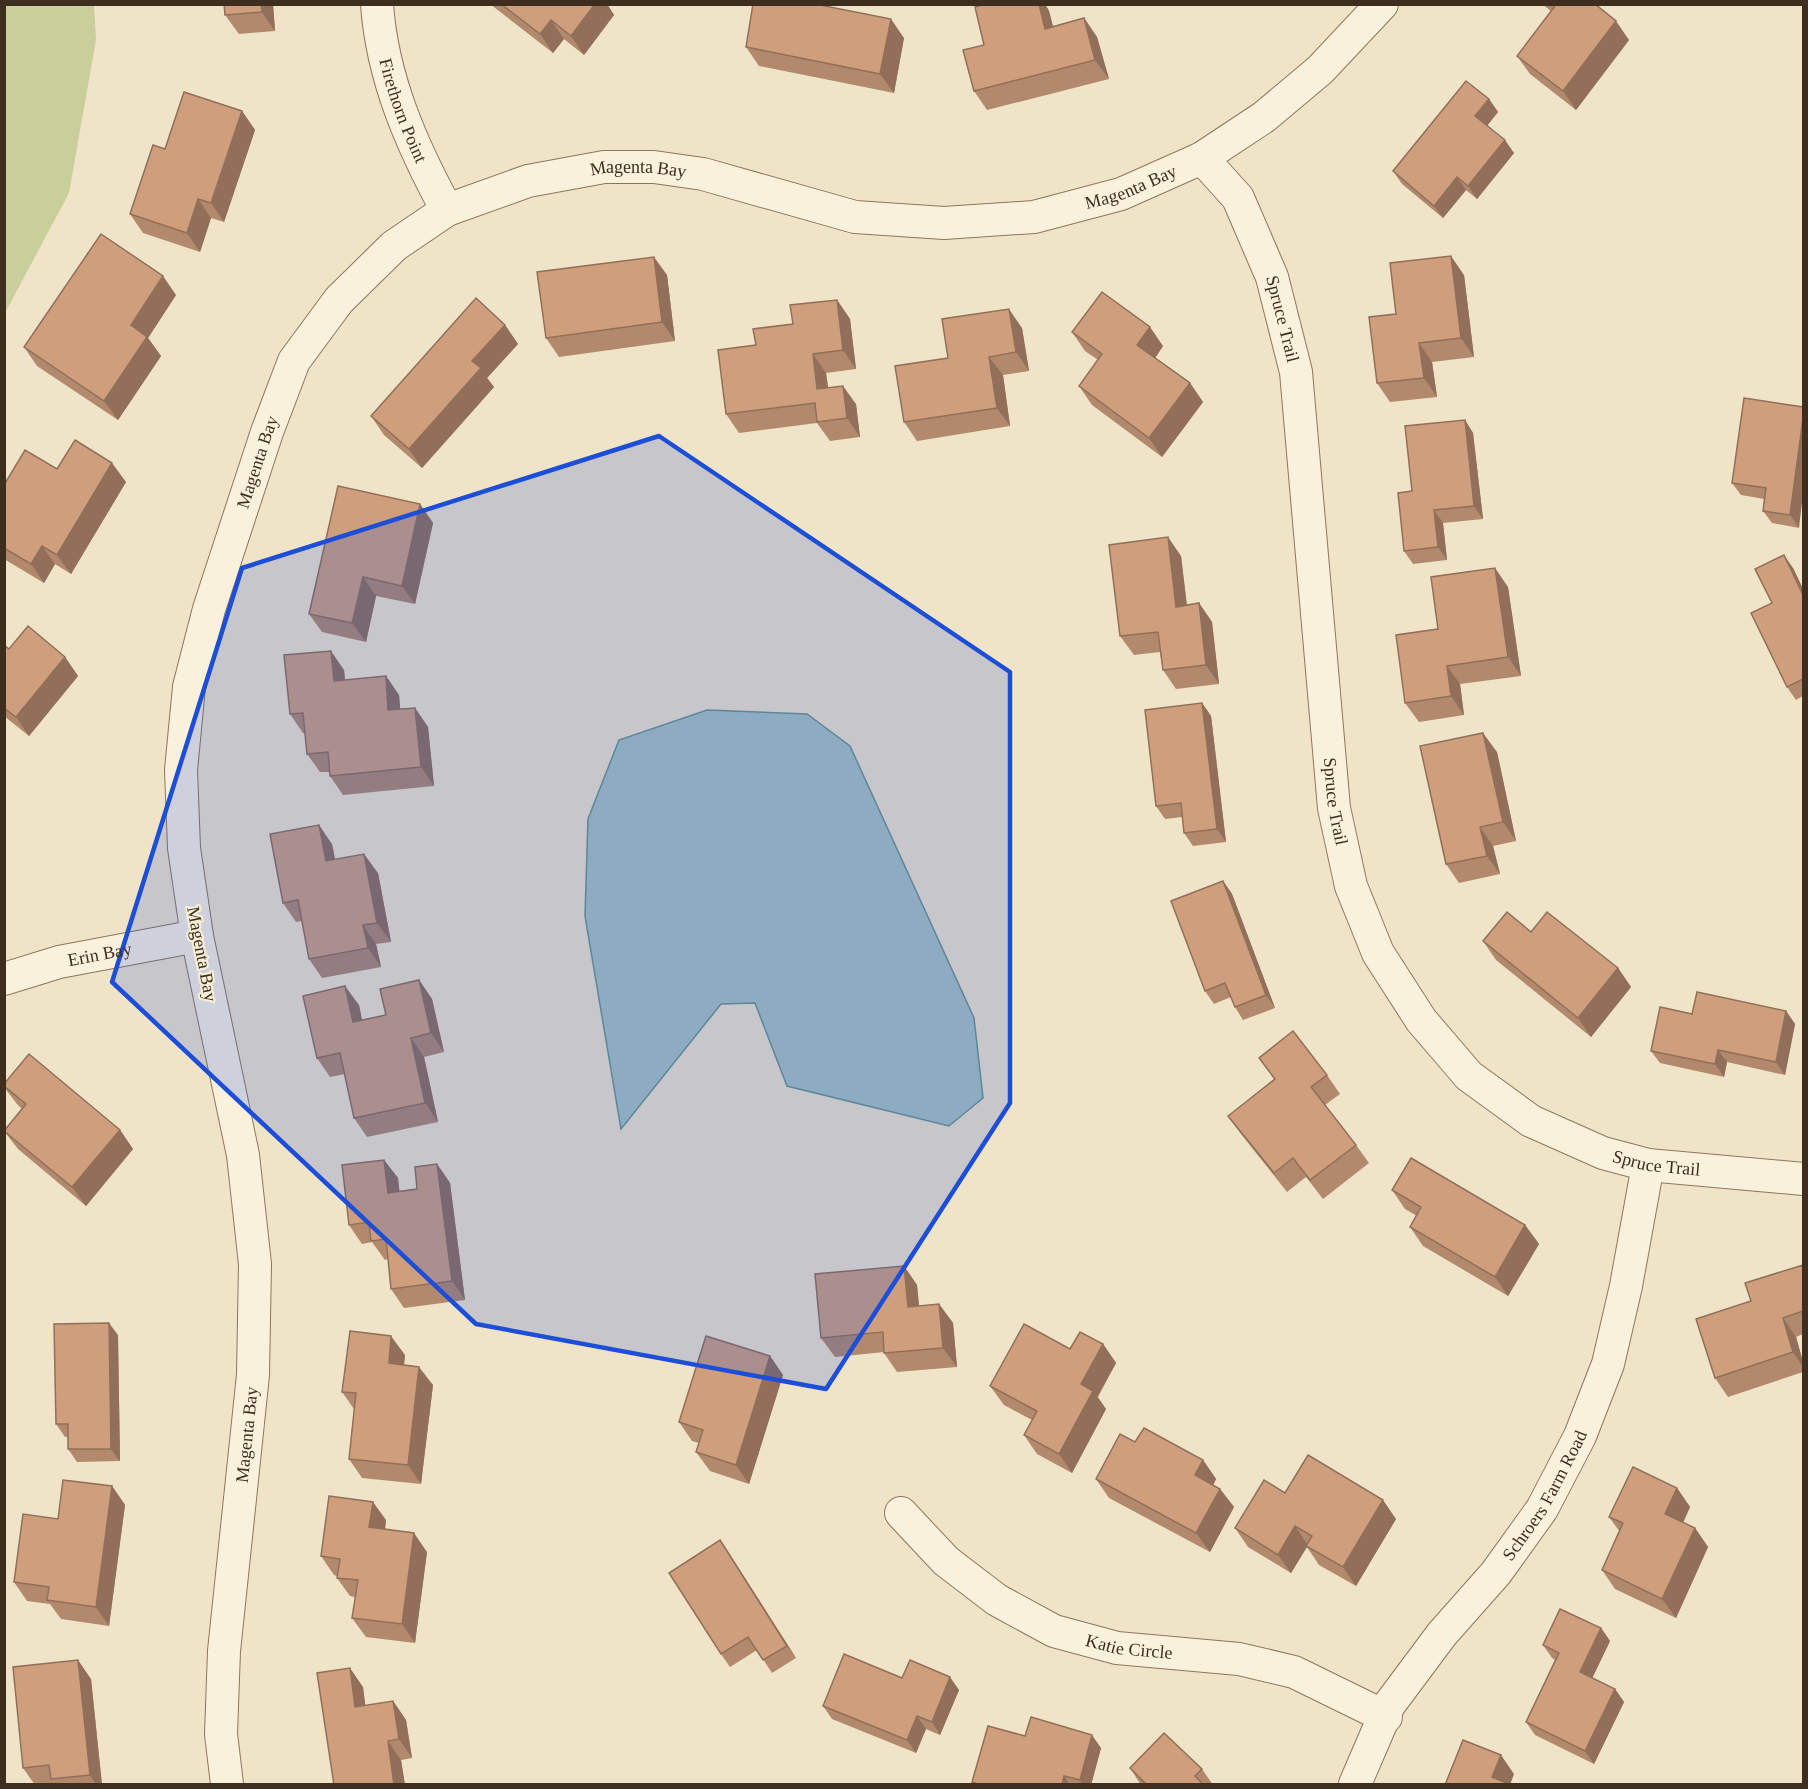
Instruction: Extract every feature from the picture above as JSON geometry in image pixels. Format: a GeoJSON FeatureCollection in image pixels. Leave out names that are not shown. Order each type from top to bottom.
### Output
{"type":"FeatureCollection","features":[{"type":"Feature","properties":{"kind":"street","name":"Firethorn Point"},"geometry":{"type":"LineString","coordinates":[[377,4],[379,34],[397,103],[423,166],[447,210]]}},
{"type":"Feature","properties":{"kind":"street","name":"Magenta Bay"},"geometry":{"type":"LineString","coordinates":[[227,1785],[221,1734],[224,1651],[253,1375],[255,1264],[243,1155],[197,936],[184,848],[181,770],[189,687],[209,609],[267,432],[294,361],[339,300],[394,246],[447,210],[528,181],[604,166],[654,167],[703,174],[855,217],[944,223],[1034,217],[1121,194],[1202,158],[1264,117],[1320,70],[1382,4]]}},
{"type":"Feature","properties":{"kind":"street","name":"Spruce Trail"},"geometry":{"type":"LineString","coordinates":[[1202,158],[1238,198],[1272,277],[1296,372],[1334,808],[1351,886],[1378,953],[1421,1020],[1469,1076],[1531,1120],[1603,1154],[1648,1165],[1803,1179]]}},
{"type":"Feature","properties":{"kind":"street","name":"Erin Bay"},"geometry":{"type":"LineString","coordinates":[[4,979],[59,962],[197,936]]}},
{"type":"Feature","properties":{"kind":"street","name":"Schroers Farm Road"},"geometry":{"type":"LineString","coordinates":[[1355,1785],[1389,1706],[1442,1634],[1496,1573],[1542,1509],[1580,1436],[1608,1364],[1626,1286],[1648,1165]]}},
{"type":"Feature","properties":{"kind":"street","name":"Katie Circle"},"geometry":{"type":"LineString","coordinates":[[902,1513],[954,1567],[997,1600],[1054,1631],[1117,1648],[1239,1659],[1294,1672],[1386,1717]]}},
{"type":"Feature","properties":{"kind":"highlighted area"},"geometry":{"type":"Polygon","coordinates":[[[659,436],[1010,672],[1010,1103],[826,1389],[476,1324],[112,982],[242,568],[659,436]]]}},
{"type":"Feature","properties":{"kind":"green space"},"geometry":{"type":"Polygon","coordinates":[[[5,4],[94,5],[96,40],[69,193],[5,313],[5,4]]]}},
{"type":"Feature","properties":{"kind":"water"},"geometry":{"type":"Polygon","coordinates":[[[707,710],[807,714],[850,746],[974,1018],[983,1098],[949,1126],[787,1086],[755,1003],[721,1004],[621,1129],[585,916],[588,819],[619,740],[707,710]]]}},
{"type":"Feature","properties":{"kind":"building"},"geometry":{"type":"Polygon","coordinates":[[[224,4],[261,4],[262,12],[225,15],[224,4]]]}},
{"type":"Feature","properties":{"kind":"building"},"geometry":{"type":"Polygon","coordinates":[[[501,4],[595,4],[571,36],[551,20],[540,34],[501,4]]]}},
{"type":"Feature","properties":{"kind":"building"},"geometry":{"type":"Polygon","coordinates":[[[753,4],[815,4],[891,19],[880,74],[746,47],[753,4]]]}},
{"type":"Feature","properties":{"kind":"building"},"geometry":{"type":"Polygon","coordinates":[[[986,4],[1039,4],[1045,29],[1084,18],[1095,60],[974,91],[963,50],[984,45],[975,7],[986,4]]]}},
{"type":"Feature","properties":{"kind":"building"},"geometry":{"type":"Polygon","coordinates":[[[1552,4],[1595,4],[1616,21],[1563,91],[1517,56],[1555,6],[1552,4]]]}},
{"type":"Feature","properties":{"kind":"building"},"geometry":{"type":"Polygon","coordinates":[[[1466,81],[1489,99],[1475,116],[1505,140],[1468,186],[1457,177],[1434,206],[1393,171],[1466,81]]]}},
{"type":"Feature","properties":{"kind":"building"},"geometry":{"type":"Polygon","coordinates":[[[184,92],[242,111],[211,203],[198,199],[187,233],[130,214],[153,145],[165,149],[184,92]]]}},
{"type":"Feature","properties":{"kind":"building"},"geometry":{"type":"Polygon","coordinates":[[[101,234],[163,276],[131,325],[147,337],[104,401],[24,347],[101,234]]]}},
{"type":"Feature","properties":{"kind":"building"},"geometry":{"type":"Polygon","coordinates":[[[1451,256],[1461,338],[1419,343],[1424,378],[1377,383],[1369,317],[1396,314],[1390,263],[1451,256]]]}},
{"type":"Feature","properties":{"kind":"building"},"geometry":{"type":"Polygon","coordinates":[[[654,257],[662,322],[546,338],[537,272],[654,257]]]}},
{"type":"Feature","properties":{"kind":"building"},"geometry":{"type":"Polygon","coordinates":[[[1102,292],[1150,327],[1137,345],[1190,383],[1149,438],[1079,386],[1102,354],[1072,332],[1102,292]]]}},
{"type":"Feature","properties":{"kind":"building"},"geometry":{"type":"Polygon","coordinates":[[[476,298],[505,325],[472,361],[481,368],[409,449],[371,416],[476,298]]]}},
{"type":"Feature","properties":{"kind":"building"},"geometry":{"type":"Polygon","coordinates":[[[837,300],[843,350],[813,354],[817,389],[843,386],[847,418],[817,422],[815,403],[726,414],[718,350],[756,345],[753,329],[793,324],[790,305],[837,300]]]}},
{"type":"Feature","properties":{"kind":"building"},"geometry":{"type":"Polygon","coordinates":[[[1009,309],[1016,352],[989,357],[997,408],[904,422],[895,366],[948,358],[942,319],[1009,309]]]}},
{"type":"Feature","properties":{"kind":"building"},"geometry":{"type":"Polygon","coordinates":[[[1744,398],[1803,407],[1790,515],[1763,511],[1766,488],[1732,483],[1744,398]]]}},
{"type":"Feature","properties":{"kind":"building"},"geometry":{"type":"Polygon","coordinates":[[[1465,420],[1474,506],[1434,510],[1438,547],[1404,551],[1398,493],[1412,491],[1405,426],[1465,420]]]}},
{"type":"Feature","properties":{"kind":"building"},"geometry":{"type":"Polygon","coordinates":[[[75,440],[112,463],[57,555],[42,546],[31,564],[4,548],[4,485],[25,450],[57,469],[75,440]]]}},
{"type":"Feature","properties":{"kind":"building"},"geometry":{"type":"Polygon","coordinates":[[[338,486],[420,504],[402,586],[363,577],[352,623],[309,614],[338,486]]]}},
{"type":"Feature","properties":{"kind":"building"},"geometry":{"type":"Polygon","coordinates":[[[1168,537],[1176,607],[1199,603],[1206,665],[1163,670],[1158,632],[1120,636],[1109,545],[1168,537]]]}},
{"type":"Feature","properties":{"kind":"building"},"geometry":{"type":"Polygon","coordinates":[[[1784,555],[1803,595],[1803,679],[1787,687],[1751,613],[1772,603],[1755,569],[1784,555]]]}},
{"type":"Feature","properties":{"kind":"building"},"geometry":{"type":"Polygon","coordinates":[[[1495,568],[1508,657],[1447,666],[1451,696],[1405,703],[1396,635],[1438,629],[1431,577],[1495,568]]]}},
{"type":"Feature","properties":{"kind":"building"},"geometry":{"type":"Polygon","coordinates":[[[28,626],[65,657],[16,717],[4,708],[4,645],[9,649],[28,626]]]}},
{"type":"Feature","properties":{"kind":"building"},"geometry":{"type":"Polygon","coordinates":[[[331,651],[334,681],[386,676],[388,710],[415,708],[421,767],[330,776],[328,752],[307,754],[303,713],[290,714],[284,655],[331,651]]]}},
{"type":"Feature","properties":{"kind":"building"},"geometry":{"type":"Polygon","coordinates":[[[1202,703],[1217,829],[1184,833],[1181,803],[1156,806],[1145,710],[1202,703]]]}},
{"type":"Feature","properties":{"kind":"building"},"geometry":{"type":"Polygon","coordinates":[[[1483,733],[1503,822],[1480,827],[1487,856],[1446,864],[1420,746],[1483,733]]]}},
{"type":"Feature","properties":{"kind":"building"},"geometry":{"type":"Polygon","coordinates":[[[319,825],[326,861],[364,854],[377,923],[363,925],[368,948],[309,959],[298,900],[283,903],[270,834],[319,825]]]}},
{"type":"Feature","properties":{"kind":"building"},"geometry":{"type":"Polygon","coordinates":[[[1223,881],[1266,995],[1235,1007],[1225,983],[1205,991],[1171,901],[1223,881]]]}},
{"type":"Feature","properties":{"kind":"building"},"geometry":{"type":"Polygon","coordinates":[[[1507,912],[1531,932],[1547,912],[1618,968],[1578,1018],[1483,941],[1507,912]]]}},
{"type":"Feature","properties":{"kind":"building"},"geometry":{"type":"Polygon","coordinates":[[[419,980],[431,1033],[411,1038],[425,1103],[354,1118],[340,1053],[317,1058],[303,996],[345,986],[353,1022],[386,1015],[380,989],[419,980]]]}},
{"type":"Feature","properties":{"kind":"building"},"geometry":{"type":"Polygon","coordinates":[[[1697,992],[1786,1011],[1776,1062],[1718,1050],[1715,1064],[1651,1051],[1660,1007],[1692,1014],[1697,992]]]}},
{"type":"Feature","properties":{"kind":"building"},"geometry":{"type":"Polygon","coordinates":[[[1293,1031],[1327,1075],[1311,1087],[1356,1145],[1310,1180],[1293,1158],[1274,1173],[1228,1116],[1275,1079],[1259,1058],[1293,1031]]]}},
{"type":"Feature","properties":{"kind":"building"},"geometry":{"type":"Polygon","coordinates":[[[29,1054],[120,1130],[72,1187],[4,1131],[26,1104],[4,1084],[29,1054]]]}},
{"type":"Feature","properties":{"kind":"building"},"geometry":{"type":"Polygon","coordinates":[[[1411,1158],[1525,1225],[1495,1277],[1410,1227],[1421,1207],[1392,1190],[1411,1158]]]}},
{"type":"Feature","properties":{"kind":"building"},"geometry":{"type":"Polygon","coordinates":[[[384,1160],[388,1193],[417,1189],[415,1167],[437,1164],[452,1281],[391,1289],[386,1239],[371,1241],[369,1222],[349,1225],[342,1165],[384,1160]]]}},
{"type":"Feature","properties":{"kind":"building"},"geometry":{"type":"Polygon","coordinates":[[[1803,1265],[1803,1311],[1783,1318],[1793,1352],[1715,1378],[1696,1319],[1751,1301],[1745,1283],[1803,1265]]]}},
{"type":"Feature","properties":{"kind":"building"},"geometry":{"type":"Polygon","coordinates":[[[904,1266],[908,1307],[939,1304],[943,1348],[884,1353],[883,1332],[821,1338],[815,1274],[904,1266]]]}},
{"type":"Feature","properties":{"kind":"building"},"geometry":{"type":"Polygon","coordinates":[[[109,1323],[111,1449],[68,1449],[68,1424],[56,1424],[54,1324],[109,1323]]]}},
{"type":"Feature","properties":{"kind":"building"},"geometry":{"type":"Polygon","coordinates":[[[1024,1324],[1070,1349],[1080,1332],[1103,1344],[1081,1384],[1093,1391],[1059,1454],[1024,1435],[1037,1411],[990,1386],[1024,1324]]]}},
{"type":"Feature","properties":{"kind":"building"},"geometry":{"type":"Polygon","coordinates":[[[350,1331],[391,1336],[389,1363],[419,1367],[408,1465],[349,1459],[356,1393],[342,1392],[350,1331]]]}},
{"type":"Feature","properties":{"kind":"building"},"geometry":{"type":"Polygon","coordinates":[[[706,1336],[770,1356],[736,1465],[696,1452],[703,1430],[679,1422],[706,1336]]]}},
{"type":"Feature","properties":{"kind":"building"},"geometry":{"type":"Polygon","coordinates":[[[1144,1428],[1203,1460],[1195,1475],[1220,1489],[1196,1533],[1096,1479],[1120,1434],[1135,1442],[1144,1428]]]}},
{"type":"Feature","properties":{"kind":"building"},"geometry":{"type":"Polygon","coordinates":[[[1308,1455],[1383,1500],[1343,1567],[1306,1546],[1312,1536],[1295,1526],[1278,1555],[1235,1528],[1264,1480],[1285,1493],[1308,1455]]]}},
{"type":"Feature","properties":{"kind":"building"},"geometry":{"type":"Polygon","coordinates":[[[1633,1467],[1677,1488],[1665,1514],[1695,1528],[1662,1599],[1602,1570],[1623,1523],[1609,1517],[1633,1467]]]}},
{"type":"Feature","properties":{"kind":"building"},"geometry":{"type":"Polygon","coordinates":[[[63,1480],[112,1486],[96,1607],[47,1600],[49,1587],[14,1582],[23,1514],[58,1519],[63,1480]]]}},
{"type":"Feature","properties":{"kind":"building"},"geometry":{"type":"Polygon","coordinates":[[[329,1496],[373,1502],[369,1527],[414,1533],[402,1624],[352,1618],[358,1580],[337,1578],[340,1559],[321,1556],[329,1496]]]}},
{"type":"Feature","properties":{"kind":"building"},"geometry":{"type":"Polygon","coordinates":[[[720,1540],[787,1646],[763,1660],[748,1637],[721,1654],[669,1573],[720,1540]]]}},
{"type":"Feature","properties":{"kind":"building"},"geometry":{"type":"Polygon","coordinates":[[[1560,1609],[1601,1628],[1580,1672],[1615,1689],[1585,1751],[1526,1722],[1559,1653],[1543,1645],[1560,1609]]]}},
{"type":"Feature","properties":{"kind":"building"},"geometry":{"type":"Polygon","coordinates":[[[844,1654],[902,1678],[910,1660],[950,1677],[932,1722],[917,1716],[907,1740],[823,1706],[844,1654]]]}},
{"type":"Feature","properties":{"kind":"building"},"geometry":{"type":"Polygon","coordinates":[[[78,1660],[90,1775],[51,1779],[49,1765],[23,1768],[13,1667],[78,1660]]]}},
{"type":"Feature","properties":{"kind":"building"},"geometry":{"type":"Polygon","coordinates":[[[350,1668],[355,1707],[393,1701],[399,1739],[388,1741],[394,1785],[334,1785],[317,1673],[350,1668]]]}},
{"type":"Feature","properties":{"kind":"building"},"geometry":{"type":"Polygon","coordinates":[[[1031,1717],[1092,1735],[1080,1780],[1064,1776],[1062,1785],[981,1785],[972,1782],[988,1726],[1025,1736],[1031,1717]]]}},
{"type":"Feature","properties":{"kind":"building"},"geometry":{"type":"Polygon","coordinates":[[[1164,1733],[1202,1769],[1195,1776],[1204,1785],[1147,1785],[1130,1768],[1164,1733]]]}},
{"type":"Feature","properties":{"kind":"building"},"geometry":{"type":"Polygon","coordinates":[[[1463,1740],[1501,1755],[1492,1777],[1511,1785],[1445,1785],[1463,1740]]]}}]}
